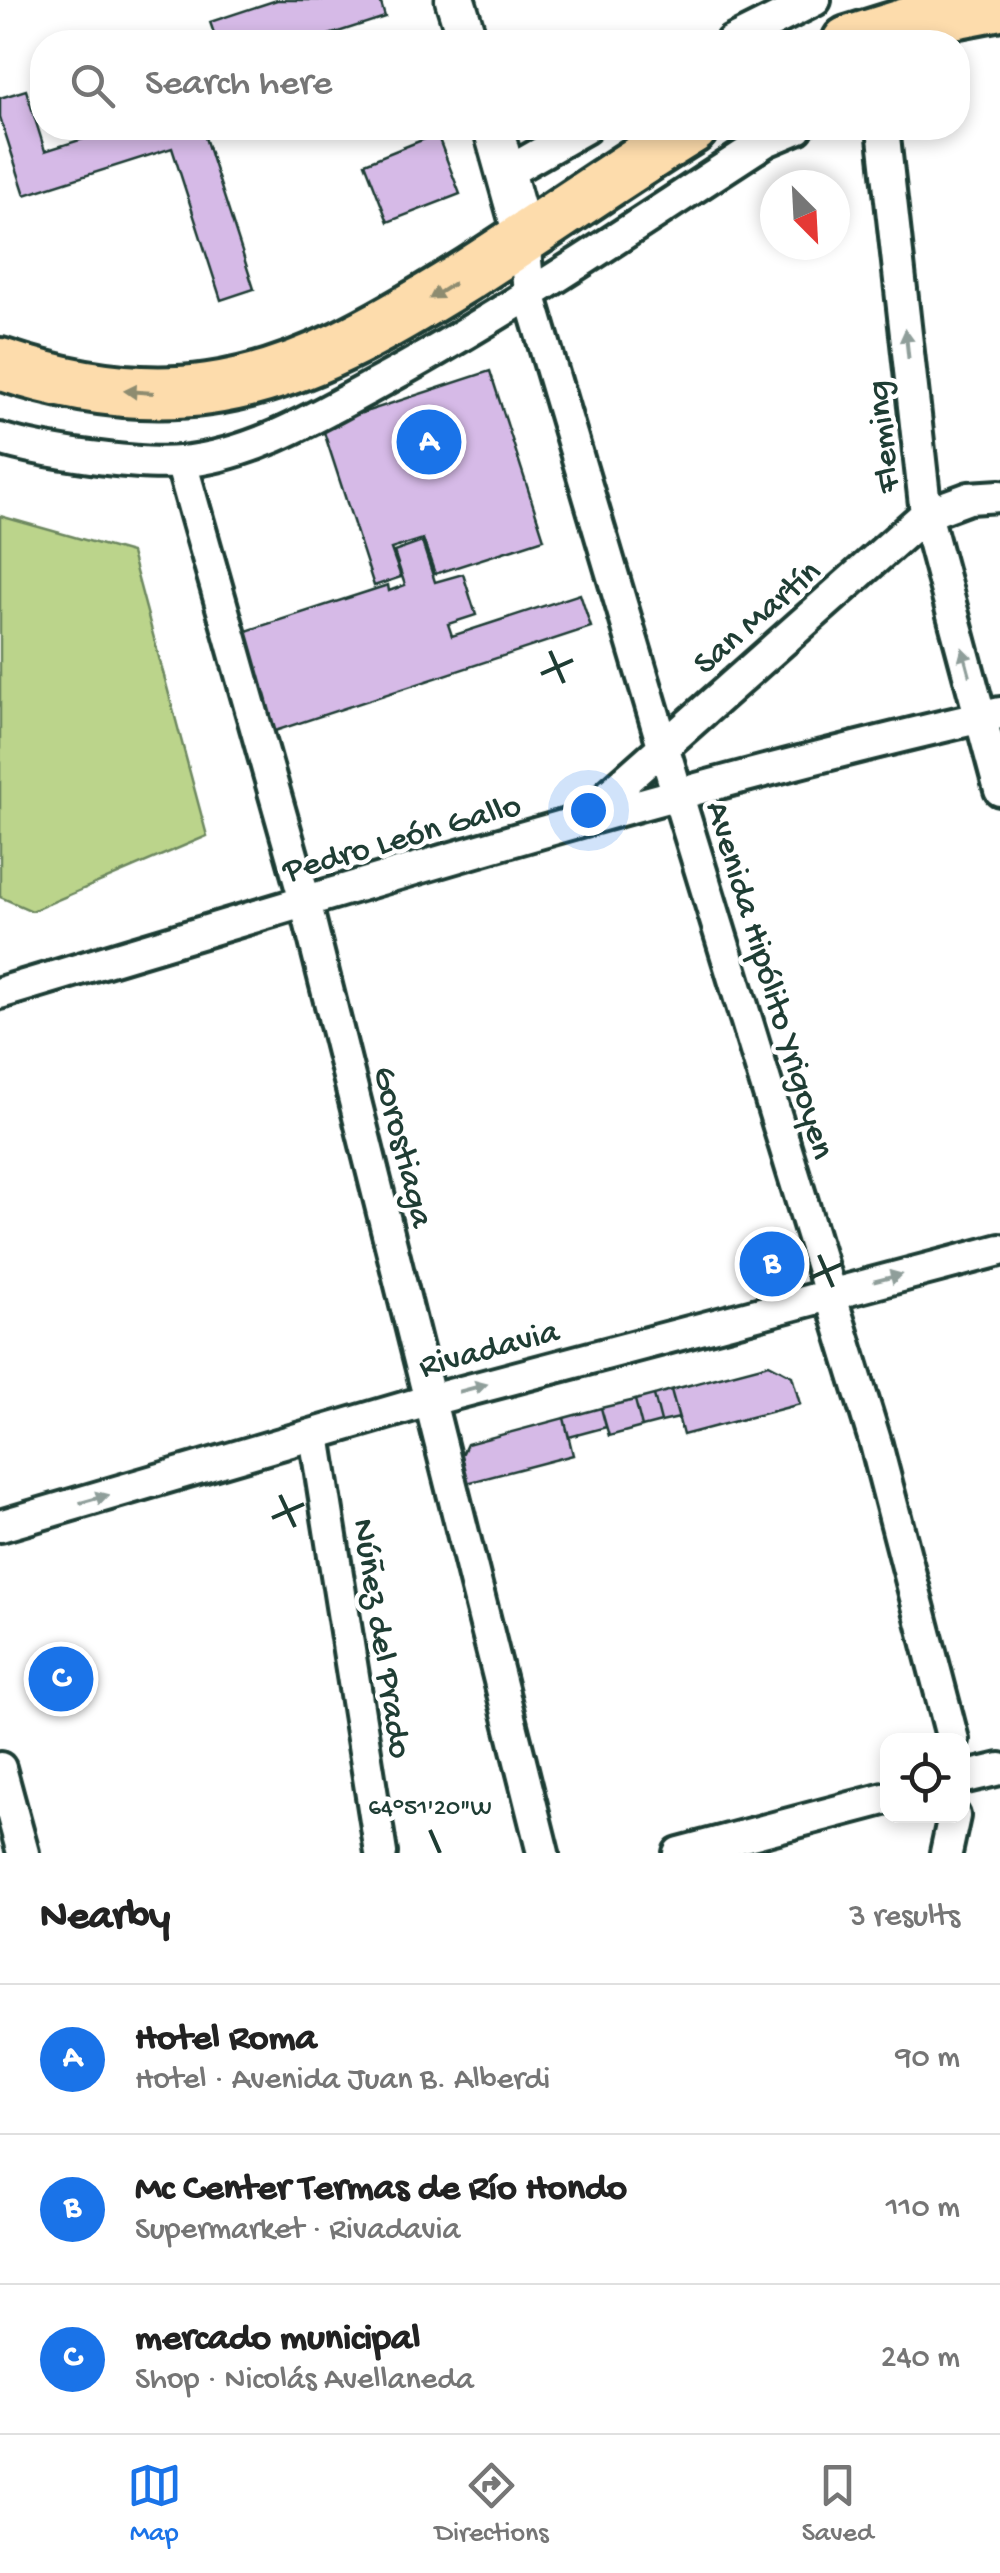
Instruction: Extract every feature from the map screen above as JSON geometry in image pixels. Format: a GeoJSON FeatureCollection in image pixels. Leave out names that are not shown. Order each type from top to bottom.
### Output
{"type":"FeatureCollection","features":[{"type":"Feature","properties":{"kind":"highway"},"geometry":{"type":"LineString","coordinates":[[895,30],[967,8],[1000,4]]}},
{"type":"Feature","properties":{"kind":"highway"},"geometry":{"type":"LineString","coordinates":[[0,364],[48,378],[128,391],[181,392],[242,383],[294,368],[370,333],[674,140]]}},
{"type":"Feature","properties":{"kind":"street"},"geometry":{"type":"LineString","coordinates":[[455,0],[464,30]]}},
{"type":"Feature","properties":{"kind":"street"},"geometry":{"type":"LineString","coordinates":[[755,30],[815,0]]}},
{"type":"Feature","properties":{"kind":"street"},"geometry":{"type":"LineString","coordinates":[[496,140],[524,238]]}},
{"type":"Feature","properties":{"kind":"street"},"geometry":{"type":"LineString","coordinates":[[506,173],[564,140]]}},
{"type":"Feature","properties":{"kind":"street"},"geometry":{"type":"LineString","coordinates":[[0,439],[22,446],[181,462],[244,448],[314,418],[465,336],[768,140]]}},
{"type":"Feature","properties":{"kind":"street","name":"Fleming"},"geometry":{"type":"LineString","coordinates":[[883,140],[926,514],[990,716],[1000,790]]}},
{"type":"Feature","properties":{"kind":"street","name":"Avenida Hipólito Yrigoyen"},"geometry":{"type":"LineString","coordinates":[[524,238],[530,292],[678,796],[876,1444],[951,1733]]}},
{"type":"Feature","properties":{"kind":"street","name":"Gorostiaga"},"geometry":{"type":"LineString","coordinates":[[181,462],[304,901],[543,1853]]}},
{"type":"Feature","properties":{"kind":"street","name":"San Martín"},"geometry":{"type":"LineString","coordinates":[[576,824],[926,514],[969,498],[1000,496]]}},
{"type":"Feature","properties":{"kind":"street","name":"Pedro León Gallo"},"geometry":{"type":"LineString","coordinates":[[4,986],[678,796],[990,716]]}},
{"type":"Feature","properties":{"kind":"street","name":"Rivadavia"},"geometry":{"type":"LineString","coordinates":[[0,1526],[431,1400],[1000,1250]]}},
{"type":"Feature","properties":{"kind":"street","name":"Núñez del Prado"},"geometry":{"type":"LineString","coordinates":[[315,1435],[381,1853]]}},
{"type":"Feature","properties":{"kind":"street"},"geometry":{"type":"LineString","coordinates":[[0,1768],[23,1853]]}},
{"type":"Feature","properties":{"kind":"street"},"geometry":{"type":"LineString","coordinates":[[970,1776],[1000,1770]]}},
{"type":"Feature","properties":{"kind":"street"},"geometry":{"type":"LineString","coordinates":[[680,1853],[880,1800]]}},
{"type":"Feature","properties":{"kind":"street"},"geometry":{"type":"LineString","coordinates":[[946,1853],[952,1823]]}},
{"type":"Feature","properties":{"kind":"green space"},"geometry":{"type":"Polygon","coordinates":[[[0,516],[131,553],[207,836],[32,911],[0,897],[0,516]]]}},
{"type":"Feature","properties":{"kind":"building"},"geometry":{"type":"Polygon","coordinates":[[[277,0],[380,0],[385,17],[344,30],[213,30],[210,22],[277,0]]]}},
{"type":"Feature","properties":{"kind":"building"},"geometry":{"type":"Polygon","coordinates":[[[26,90],[30,140],[42,140],[45,151],[80,140],[206,140],[254,289],[221,300],[172,148],[25,195],[0,117],[0,98],[26,90]]]}},
{"type":"Feature","properties":{"kind":"building"},"geometry":{"type":"Polygon","coordinates":[[[422,140],[439,140],[460,194],[388,222],[365,163],[422,140]]]}},
{"type":"Feature","properties":{"kind":"building"},"geometry":{"type":"Polygon","coordinates":[[[490,371],[544,539],[435,574],[423,539],[391,549],[401,577],[374,586],[322,426],[490,371]]]}},
{"type":"Feature","properties":{"kind":"building"},"geometry":{"type":"Polygon","coordinates":[[[422,542],[435,582],[463,574],[476,615],[448,624],[452,636],[580,594],[591,627],[269,733],[237,634],[388,585],[389,591],[405,585],[394,552],[422,542]]]}},
{"type":"Feature","properties":{"kind":"building"},"geometry":{"type":"Polygon","coordinates":[[[769,1364],[792,1376],[800,1404],[683,1435],[671,1390],[769,1364]]]}},
{"type":"Feature","properties":{"kind":"building"},"geometry":{"type":"Polygon","coordinates":[[[671,1390],[679,1418],[661,1422],[654,1395],[671,1390]]]}},
{"type":"Feature","properties":{"kind":"building"},"geometry":{"type":"Polygon","coordinates":[[[654,1395],[661,1422],[642,1427],[635,1400],[654,1395]]]}},
{"type":"Feature","properties":{"kind":"building"},"geometry":{"type":"Polygon","coordinates":[[[635,1400],[642,1427],[609,1436],[601,1408],[635,1400]]]}},
{"type":"Feature","properties":{"kind":"building"},"geometry":{"type":"Polygon","coordinates":[[[601,1408],[606,1427],[569,1437],[564,1418],[601,1408]]]}},
{"type":"Feature","properties":{"kind":"building"},"geometry":{"type":"Polygon","coordinates":[[[564,1418],[573,1455],[467,1483],[461,1457],[467,1444],[564,1418]]]}},
{"type":"Feature","properties":{"kind":"place","name":"Hotel Roma"},"geometry":{"type":"Point","coordinates":[429,442]}},
{"type":"Feature","properties":{"kind":"place","name":"Mc Center Termas de Río Hondo"},"geometry":{"type":"Point","coordinates":[772,1264]}},
{"type":"Feature","properties":{"kind":"place","name":"mercado municipal"},"geometry":{"type":"Point","coordinates":[61,1679]}}]}
